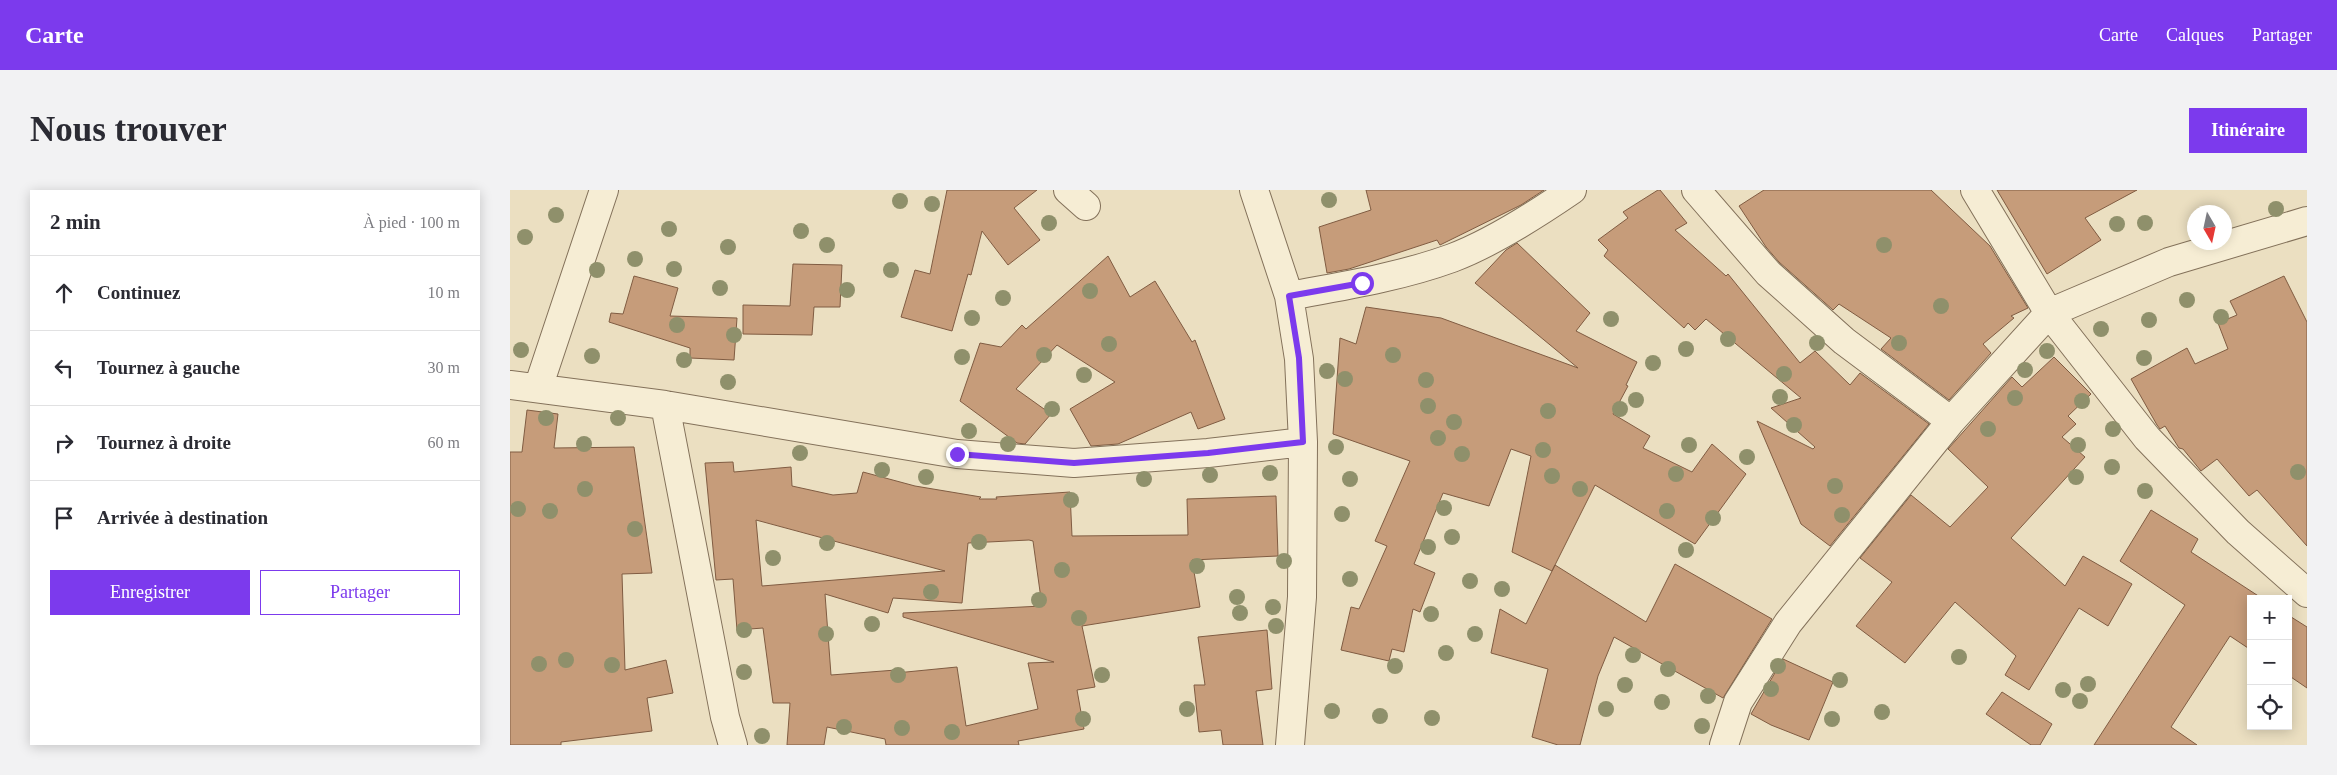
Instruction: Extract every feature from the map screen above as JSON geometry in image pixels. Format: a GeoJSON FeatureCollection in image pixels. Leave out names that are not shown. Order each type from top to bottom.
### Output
{"type":"FeatureCollection","features":[{"type":"Feature","properties":{"kind":"street"},"geometry":{"type":"LineString","coordinates":[[538,388],[604,190]]}},
{"type":"Feature","properties":{"kind":"street"},"geometry":{"type":"LineString","coordinates":[[1254,190],[1289,296],[1299,358],[1303,442],[1302,598],[1290,745]]}},
{"type":"Feature","properties":{"kind":"street"},"geometry":{"type":"LineString","coordinates":[[1289,296],[1362,283],[1453,258],[1530,218],[1572,190]]}},
{"type":"Feature","properties":{"kind":"street"},"geometry":{"type":"LineString","coordinates":[[1696,190],[1768,273],[1844,341],[1951,421]]}},
{"type":"Feature","properties":{"kind":"street"},"geometry":{"type":"LineString","coordinates":[[1975,190],[2049,312],[2147,438],[2238,532],[2307,593]]}},
{"type":"Feature","properties":{"kind":"street"},"geometry":{"type":"LineString","coordinates":[[1724,745],[1738,702],[1788,623],[1951,421],[2049,312],[2169,262],[2307,221]]}},
{"type":"Feature","properties":{"kind":"street"},"geometry":{"type":"LineString","coordinates":[[510,385],[665,405],[957,454],[1074,463],[1208,453],[1303,442]]}},
{"type":"Feature","properties":{"kind":"street"},"geometry":{"type":"LineString","coordinates":[[665,405],[725,716],[733,745]]}},
{"type":"Feature","properties":{"kind":"building"},"geometry":{"type":"Polygon","coordinates":[[[947,190],[1037,190],[1014,208],[1040,240],[1008,265],[982,231],[971,275],[968,274],[952,331],[901,317],[915,270],[930,274],[947,190]]]}},
{"type":"Feature","properties":{"kind":"building"},"geometry":{"type":"Polygon","coordinates":[[[1366,190],[1544,190],[1521,205],[1440,245],[1437,240],[1349,269],[1327,273],[1319,227],[1371,210],[1366,190]]]}},
{"type":"Feature","properties":{"kind":"building"},"geometry":{"type":"Polygon","coordinates":[[[1660,190],[1687,223],[1675,230],[1726,276],[1728,274],[1800,363],[1815,351],[1850,385],[1860,373],[1929,424],[1830,546],[1801,524],[1757,421],[1813,449],[1815,447],[1771,408],[1801,398],[1706,319],[1695,330],[1688,323],[1684,328],[1604,256],[1608,250],[1598,240],[1628,218],[1623,212],[1660,190]]]}},
{"type":"Feature","properties":{"kind":"building"},"geometry":{"type":"Polygon","coordinates":[[[1764,190],[1931,190],[1990,246],[2028,308],[2011,316],[2014,318],[1983,344],[1991,353],[1949,400],[1881,349],[1891,338],[1839,304],[1833,310],[1779,262],[1766,247],[1739,206],[1764,190]]]}},
{"type":"Feature","properties":{"kind":"building"},"geometry":{"type":"Polygon","coordinates":[[[1997,190],[2137,190],[2085,218],[2101,240],[2047,274],[1997,190]]]}},
{"type":"Feature","properties":{"kind":"building"},"geometry":{"type":"Polygon","coordinates":[[[1517,243],[1590,313],[1576,331],[1637,362],[1626,385],[1628,386],[1613,414],[1650,436],[1643,448],[1692,472],[1712,444],[1746,474],[1695,544],[1595,485],[1552,571],[1512,552],[1531,456],[1511,449],[1489,506],[1443,493],[1414,564],[1435,573],[1420,612],[1413,609],[1404,652],[1392,649],[1389,661],[1341,650],[1351,607],[1359,609],[1387,546],[1375,541],[1410,461],[1333,434],[1340,338],[1356,344],[1366,307],[1441,318],[1578,368],[1475,283],[1506,250],[1517,243]]]}},
{"type":"Feature","properties":{"kind":"building"},"geometry":{"type":"Polygon","coordinates":[[[1108,256],[1130,297],[1155,281],[1192,342],[1195,340],[1225,419],[1198,429],[1191,412],[1118,444],[1091,446],[1070,409],[1115,382],[1057,345],[1016,389],[1051,414],[1025,444],[1017,443],[960,401],[980,343],[1001,347],[1022,325],[1026,329],[1108,256]]]}},
{"type":"Feature","properties":{"kind":"building"},"geometry":{"type":"Polygon","coordinates":[[[793,264],[842,265],[840,307],[814,307],[812,335],[743,334],[743,305],[790,306],[793,264]]]}},
{"type":"Feature","properties":{"kind":"building"},"geometry":{"type":"Polygon","coordinates":[[[634,276],[678,288],[670,316],[737,318],[734,360],[690,358],[690,348],[609,322],[611,313],[623,314],[634,276]]]}},
{"type":"Feature","properties":{"kind":"building"},"geometry":{"type":"Polygon","coordinates":[[[2284,276],[2307,322],[2307,546],[2257,490],[2249,496],[2217,459],[2201,471],[2183,449],[2179,448],[2165,426],[2160,429],[2131,379],[2187,348],[2195,364],[2228,349],[2218,323],[2237,315],[2230,301],[2284,276]]]}},
{"type":"Feature","properties":{"kind":"building"},"geometry":{"type":"Polygon","coordinates":[[[2054,357],[2091,394],[2068,416],[2076,424],[2062,437],[2085,457],[2011,538],[2065,586],[2083,556],[2132,584],[2108,626],[2079,608],[2029,690],[2005,675],[2016,656],[1955,602],[1905,663],[1856,626],[1892,582],[1860,558],[1911,495],[1950,527],[1988,487],[1948,449],[2012,377],[2022,387],[2054,357]]]}},
{"type":"Feature","properties":{"kind":"building"},"geometry":{"type":"Polygon","coordinates":[[[527,410],[558,414],[554,448],[634,447],[652,573],[622,574],[625,670],[666,660],[673,693],[647,698],[652,731],[561,742],[561,745],[510,745],[510,452],[522,452],[527,410]]]}},
{"type":"Feature","properties":{"kind":"building"},"geometry":{"type":"Polygon","coordinates":[[[733,462],[734,472],[791,467],[792,486],[833,495],[857,493],[863,472],[915,486],[981,497],[979,499],[1070,492],[1072,536],[1188,535],[1187,499],[1276,496],[1278,556],[1192,560],[1200,607],[1082,626],[1095,687],[1077,690],[1084,729],[1018,741],[1019,745],[886,745],[885,739],[827,727],[824,745],[787,745],[790,703],[773,703],[763,628],[737,630],[733,579],[716,580],[705,463],[733,462]],[[756,520],[762,586],[945,571],[756,520]],[[1033,541],[968,543],[962,603],[893,598],[888,613],[825,594],[831,675],[896,670],[896,673],[957,667],[966,726],[1038,709],[1028,663],[1054,662],[903,617],[903,613],[1042,606],[1033,541]]]}},
{"type":"Feature","properties":{"kind":"building"},"geometry":{"type":"Polygon","coordinates":[[[2151,510],[2198,539],[2191,552],[2257,595],[2247,595],[2247,647],[2230,636],[2171,727],[2197,745],[2094,745],[2185,605],[2120,561],[2151,510]]]}},
{"type":"Feature","properties":{"kind":"building"},"geometry":{"type":"Polygon","coordinates":[[[1675,564],[1772,619],[1723,698],[1614,637],[1598,676],[1580,745],[1558,745],[1532,737],[1548,669],[1491,653],[1500,609],[1526,624],[1555,565],[1646,622],[1675,564]]]}},
{"type":"Feature","properties":{"kind":"building"},"geometry":{"type":"Polygon","coordinates":[[[2292,618],[2307,627],[2307,688],[2292,678],[2292,618]]]}},
{"type":"Feature","properties":{"kind":"building"},"geometry":{"type":"Polygon","coordinates":[[[1267,630],[1272,689],[1256,691],[1263,745],[1223,745],[1221,730],[1199,732],[1194,685],[1205,685],[1198,637],[1267,630]]]}},
{"type":"Feature","properties":{"kind":"building"},"geometry":{"type":"Polygon","coordinates":[[[1783,659],[1833,682],[1809,740],[1771,725],[1751,714],[1783,659]]]}},
{"type":"Feature","properties":{"kind":"building"},"geometry":{"type":"Polygon","coordinates":[[[2002,692],[2052,724],[2040,745],[2031,745],[1986,714],[2002,692]]]}},
{"type":"Feature","properties":{"kind":"route"},"geometry":{"type":"LineString","coordinates":[[957,454],[1074,463],[1208,453],[1303,442],[1299,358],[1289,296],[1362,283]]}}]}
